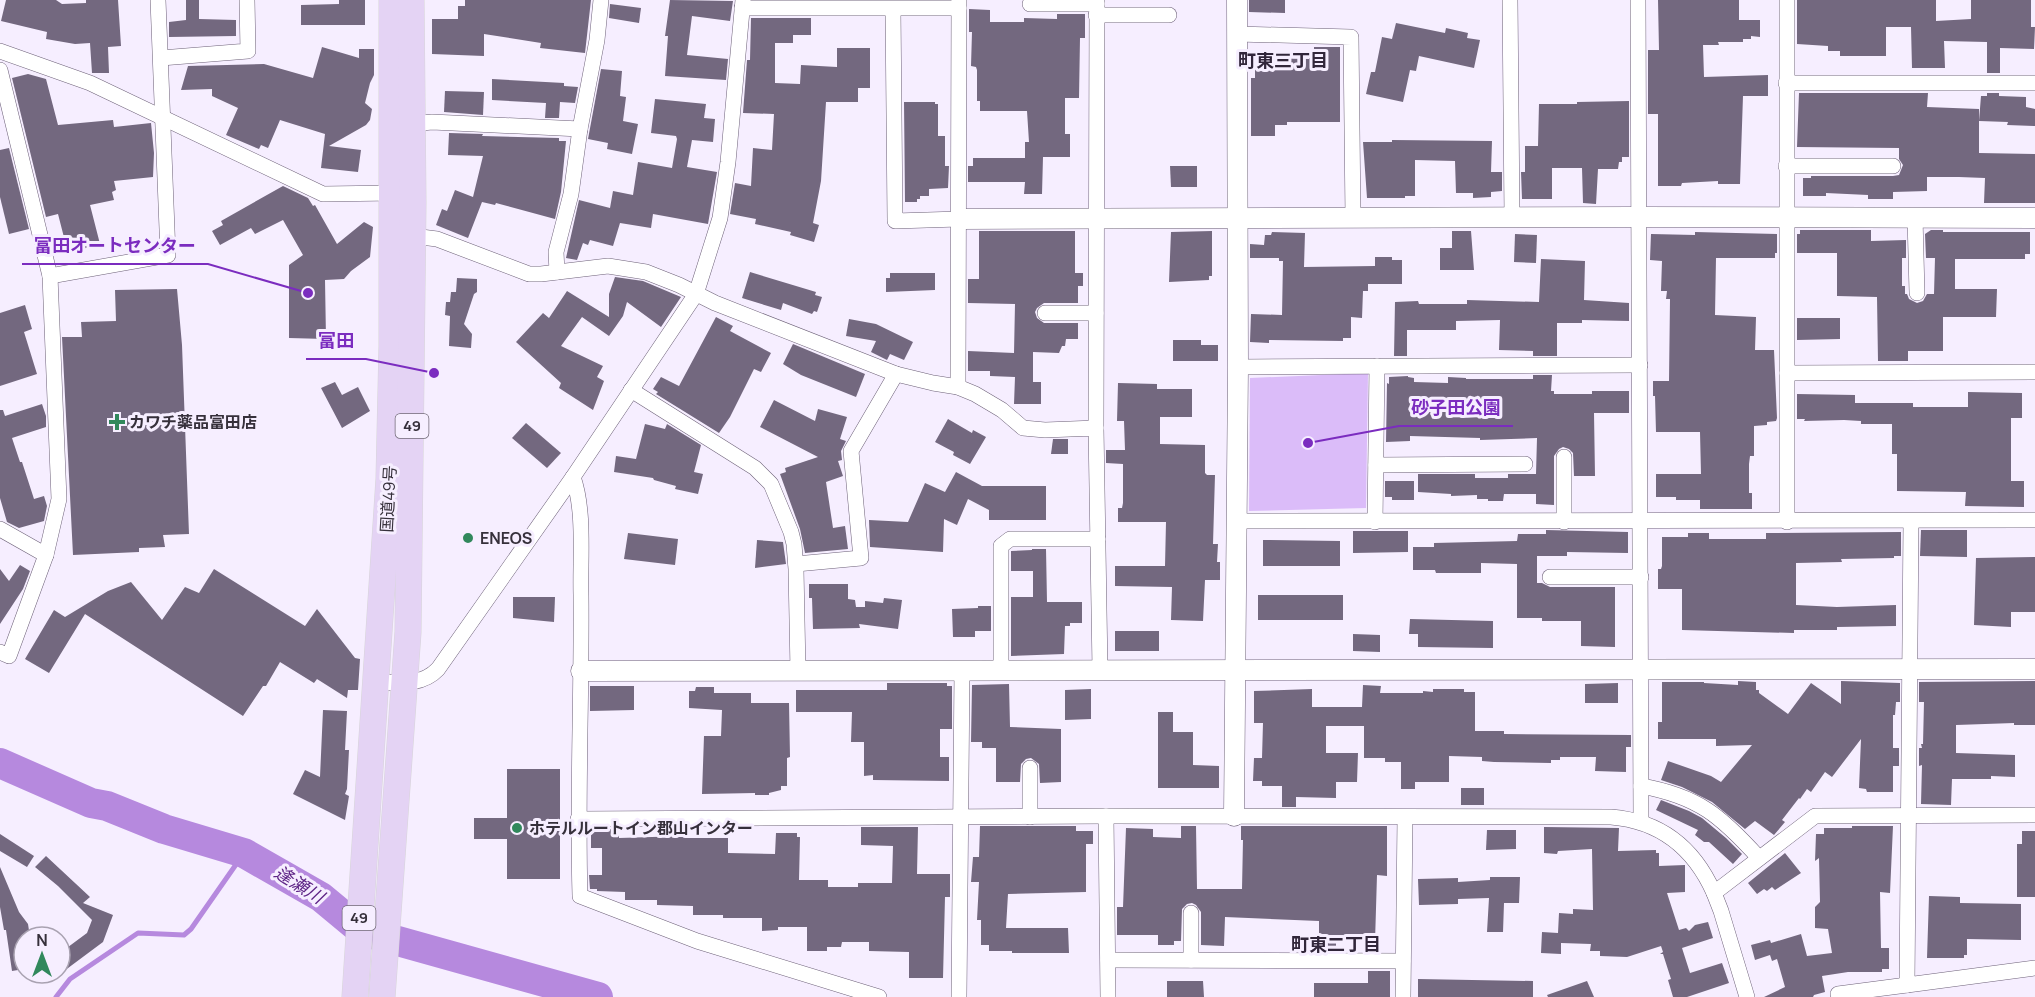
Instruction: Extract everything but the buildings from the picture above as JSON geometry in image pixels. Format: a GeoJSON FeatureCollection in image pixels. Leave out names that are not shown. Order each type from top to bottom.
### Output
{"type":"FeatureCollection","features":[{"type":"Feature","properties":{"kind":"highway","name":"国道49号"},"geometry":{"type":"LineString","coordinates":[[355,997],[389,480],[393,193],[392,0]]}},
{"type":"Feature","properties":{"kind":"highway","name":"国道49号"},"geometry":{"type":"LineString","coordinates":[[382,997],[409,609],[413,236],[411,0]]}},
{"type":"Feature","properties":{"kind":"street"},"geometry":{"type":"LineString","coordinates":[[50,276],[168,255],[158,0]]}},
{"type":"Feature","properties":{"kind":"street"},"geometry":{"type":"LineString","coordinates":[[161,58],[248,51],[247,0]]}},
{"type":"Feature","properties":{"kind":"street"},"geometry":{"type":"LineString","coordinates":[[556,272],[556,252],[571,194],[580,129],[597,40],[601,0]]}},
{"type":"Feature","properties":{"kind":"street"},"geometry":{"type":"LineString","coordinates":[[1234,816],[1237,669],[1237,0]]}},
{"type":"Feature","properties":{"kind":"street"},"geometry":{"type":"LineString","coordinates":[[1510,0],[1512,217]]}},
{"type":"Feature","properties":{"kind":"street"},"geometry":{"type":"LineString","coordinates":[[1638,0],[1641,821]]}},
{"type":"Feature","properties":{"kind":"street"},"geometry":{"type":"LineString","coordinates":[[1787,0],[1787,522]]}},
{"type":"Feature","properties":{"kind":"street"},"geometry":{"type":"LineString","coordinates":[[377,682],[404,683],[429,677],[442,664],[573,477],[696,294],[720,218],[728,162],[743,4],[893,9],[959,4],[958,387]]}},
{"type":"Feature","properties":{"kind":"street"},"geometry":{"type":"LineString","coordinates":[[1030,4],[1097,6],[1169,15]]}},
{"type":"Feature","properties":{"kind":"street"},"geometry":{"type":"LineString","coordinates":[[1097,6],[1096,428],[1100,669]]}},
{"type":"Feature","properties":{"kind":"street"},"geometry":{"type":"LineString","coordinates":[[893,9],[895,221],[1512,217],[2035,218]]}},
{"type":"Feature","properties":{"kind":"street"},"geometry":{"type":"LineString","coordinates":[[1237,34],[1351,37],[1353,218]]}},
{"type":"Feature","properties":{"kind":"street"},"geometry":{"type":"LineString","coordinates":[[0,51],[90,83],[323,194],[393,193]]}},
{"type":"Feature","properties":{"kind":"street"},"geometry":{"type":"LineString","coordinates":[[0,70],[50,276],[58,499],[46,555],[9,656],[0,652]]}},
{"type":"Feature","properties":{"kind":"street"},"geometry":{"type":"LineString","coordinates":[[1786,83],[2035,82]]}},
{"type":"Feature","properties":{"kind":"street"},"geometry":{"type":"LineString","coordinates":[[412,124],[432,122],[580,129]]}},
{"type":"Feature","properties":{"kind":"street"},"geometry":{"type":"LineString","coordinates":[[1786,166],[1893,166]]}},
{"type":"Feature","properties":{"kind":"street"},"geometry":{"type":"LineString","coordinates":[[1915,217],[1917,293]]}},
{"type":"Feature","properties":{"kind":"street"},"geometry":{"type":"LineString","coordinates":[[413,236],[436,239],[529,274],[608,266],[646,272],[715,303],[896,374],[958,387],[975,394],[1002,410],[1023,428],[1045,430],[1096,428]]}},
{"type":"Feature","properties":{"kind":"street"},"geometry":{"type":"LineString","coordinates":[[1045,313],[1096,313]]}},
{"type":"Feature","properties":{"kind":"street"},"geometry":{"type":"LineString","coordinates":[[1238,367],[1640,365]]}},
{"type":"Feature","properties":{"kind":"street"},"geometry":{"type":"LineString","coordinates":[[1375,522],[1377,366]]}},
{"type":"Feature","properties":{"kind":"street"},"geometry":{"type":"LineString","coordinates":[[1787,373],[2035,372]]}},
{"type":"Feature","properties":{"kind":"street"},"geometry":{"type":"LineString","coordinates":[[796,564],[861,558],[851,451],[896,374]]}},
{"type":"Feature","properties":{"kind":"street"},"geometry":{"type":"LineString","coordinates":[[631,390],[763,474],[771,484],[791,532],[796,564],[798,671]]}},
{"type":"Feature","properties":{"kind":"street"},"geometry":{"type":"LineString","coordinates":[[1564,457],[1564,522]]}},
{"type":"Feature","properties":{"kind":"street"},"geometry":{"type":"LineString","coordinates":[[1376,465],[1525,464]]}},
{"type":"Feature","properties":{"kind":"street"},"geometry":{"type":"LineString","coordinates":[[573,477],[578,494],[580,522],[581,671],[578,819],[580,896],[697,941],[879,997]]}},
{"type":"Feature","properties":{"kind":"street"},"geometry":{"type":"LineString","coordinates":[[1236,521],[1911,522],[2035,520]]}},
{"type":"Feature","properties":{"kind":"street"},"geometry":{"type":"LineString","coordinates":[[1907,986],[1911,522]]}},
{"type":"Feature","properties":{"kind":"street"},"geometry":{"type":"LineString","coordinates":[[0,530],[46,555]]}},
{"type":"Feature","properties":{"kind":"street"},"geometry":{"type":"LineString","coordinates":[[1001,671],[1001,546],[1010,539],[1098,539]]}},
{"type":"Feature","properties":{"kind":"street"},"geometry":{"type":"LineString","coordinates":[[1550,577],[1641,577]]}},
{"type":"Feature","properties":{"kind":"street"},"geometry":{"type":"LineString","coordinates":[[581,671],[2035,669]]}},
{"type":"Feature","properties":{"kind":"street"},"geometry":{"type":"LineString","coordinates":[[959,997],[962,671]]}},
{"type":"Feature","properties":{"kind":"street"},"geometry":{"type":"LineString","coordinates":[[1030,768],[1030,817]]}},
{"type":"Feature","properties":{"kind":"street"},"geometry":{"type":"LineString","coordinates":[[1641,786],[1672,792],[1700,804],[1731,828],[1759,858]]}},
{"type":"Feature","properties":{"kind":"street"},"geometry":{"type":"LineString","coordinates":[[1714,893],[1815,816],[2035,815]]}},
{"type":"Feature","properties":{"kind":"street"},"geometry":{"type":"LineString","coordinates":[[1106,816],[1108,997]]}},
{"type":"Feature","properties":{"kind":"street"},"geometry":{"type":"LineString","coordinates":[[578,819],[1234,816],[1611,817],[1641,821],[1664,834],[1690,854],[1707,877],[1721,911],[1747,997]]}},
{"type":"Feature","properties":{"kind":"street"},"geometry":{"type":"LineString","coordinates":[[1403,997],[1405,817]]}},
{"type":"Feature","properties":{"kind":"street"},"geometry":{"type":"LineString","coordinates":[[1191,913],[1191,960]]}},
{"type":"Feature","properties":{"kind":"street"},"geometry":{"type":"LineString","coordinates":[[1108,960],[1403,961]]}},
{"type":"Feature","properties":{"kind":"street"},"geometry":{"type":"LineString","coordinates":[[1838,994],[2035,968]]}},
{"type":"Feature","properties":{"kind":"shaded area"},"geometry":{"type":"Polygon","coordinates":[[[1368,373],[1366,508],[1249,511],[1250,378],[1368,373]]]}},
{"type":"Feature","properties":{"kind":"waterway","name":"逢瀬川"},"geometry":{"type":"LineString","coordinates":[[0,763],[91,803],[107,806],[164,829],[244,853],[321,897],[362,931],[598,997]]}},
{"type":"Feature","properties":{"kind":"waterway"},"geometry":{"type":"LineString","coordinates":[[56,997],[70,979],[138,933],[184,935],[191,929],[244,853]]}},
{"type":"Feature","properties":{"kind":"place","name":"富田オートセンター"},"geometry":{"type":"Point","coordinates":[308,293]}},
{"type":"Feature","properties":{"kind":"place","name":"富田"},"geometry":{"type":"Point","coordinates":[434,373]}},
{"type":"Feature","properties":{"kind":"place","name":"カワチ薬品富田店"},"geometry":{"type":"Point","coordinates":[117,422]}},
{"type":"Feature","properties":{"kind":"place","name":"砂子田公園"},"geometry":{"type":"Point","coordinates":[1308,443]}},
{"type":"Feature","properties":{"kind":"place","name":"ENEOS"},"geometry":{"type":"Point","coordinates":[468,538]}},
{"type":"Feature","properties":{"kind":"place","name":"ホテルルートイン郡山インター"},"geometry":{"type":"Point","coordinates":[517,828]}},
{"type":"Feature","properties":{"kind":"district","name":"町東三丁目"},"geometry":{"type":"Point","coordinates":[1283,61]}},
{"type":"Feature","properties":{"kind":"district","name":"町東二丁目"},"geometry":{"type":"Point","coordinates":[1336,945]}}]}
